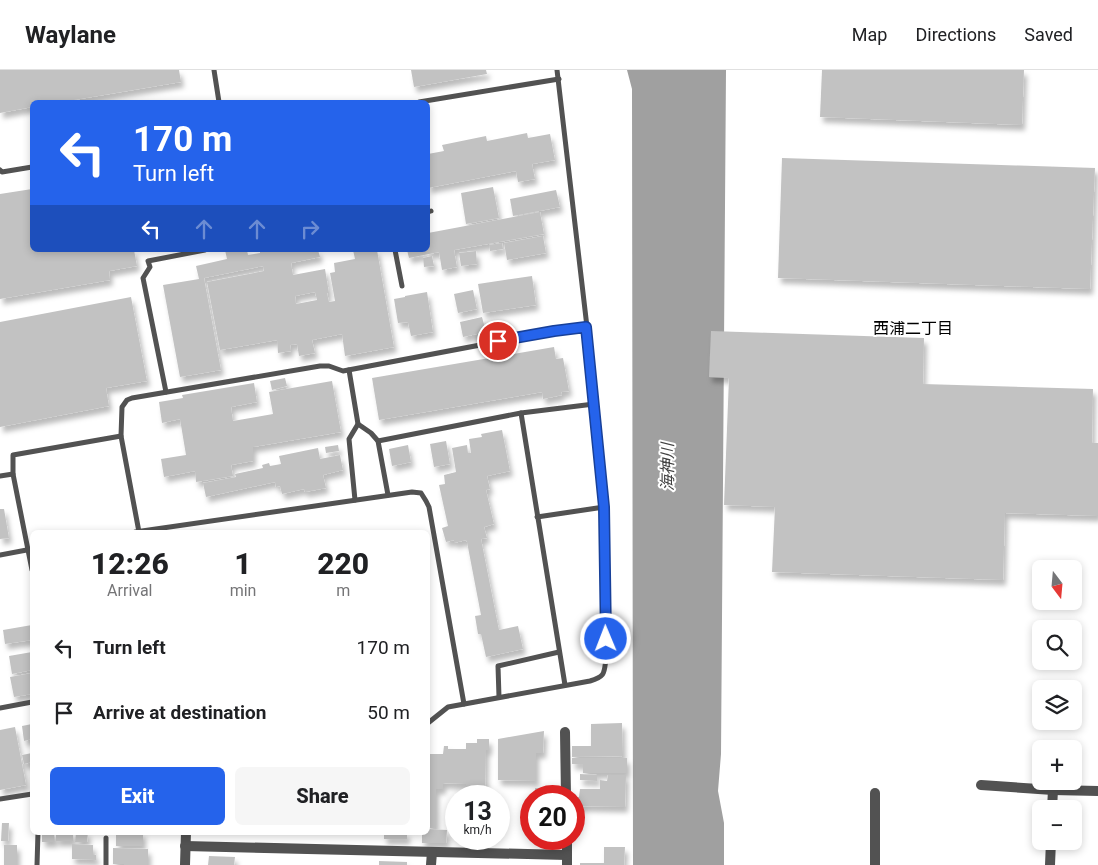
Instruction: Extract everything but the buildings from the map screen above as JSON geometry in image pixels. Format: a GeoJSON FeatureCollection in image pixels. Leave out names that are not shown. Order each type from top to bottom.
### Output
{"type":"FeatureCollection","features":[{"type":"Feature","properties":{"kind":"street"},"geometry":{"type":"LineString","coordinates":[[565,732],[566,785]]}},
{"type":"Feature","properties":{"kind":"street"},"geometry":{"type":"LineString","coordinates":[[981,785],[1032,789]]}},
{"type":"Feature","properties":{"kind":"street"},"geometry":{"type":"LineString","coordinates":[[1052,800],[1053,790],[1098,791]]}},
{"type":"Feature","properties":{"kind":"street"},"geometry":{"type":"LineString","coordinates":[[875,865],[876,793]]}},
{"type":"Feature","properties":{"kind":"street"},"geometry":{"type":"LineString","coordinates":[[185,865],[186,835]]}},
{"type":"Feature","properties":{"kind":"street"},"geometry":{"type":"LineString","coordinates":[[186,846],[432,852],[567,860]]}},
{"type":"Feature","properties":{"kind":"street"},"geometry":{"type":"LineString","coordinates":[[1050,865],[1051,850]]}},
{"type":"Feature","properties":{"kind":"street"},"geometry":{"type":"LineString","coordinates":[[432,852],[432,865]]}},
{"type":"Feature","properties":{"kind":"lane"},"geometry":{"type":"LineString","coordinates":[[214,70],[219,100]]}},
{"type":"Feature","properties":{"kind":"lane"},"geometry":{"type":"LineString","coordinates":[[430,721],[448,707],[597,679],[602,677],[604,673],[606,658],[604,507],[557,70]]}},
{"type":"Feature","properties":{"kind":"lane"},"geometry":{"type":"LineString","coordinates":[[430,100],[559,79]]}},
{"type":"Feature","properties":{"kind":"lane"},"geometry":{"type":"LineString","coordinates":[[0,170],[2,172],[30,167]]}},
{"type":"Feature","properties":{"kind":"lane"},"geometry":{"type":"LineString","coordinates":[[166,392],[143,278],[150,267],[148,261],[195,252]]}},
{"type":"Feature","properties":{"kind":"lane"},"geometry":{"type":"LineString","coordinates":[[395,252],[402,286]]}},
{"type":"Feature","properties":{"kind":"lane"},"geometry":{"type":"LineString","coordinates":[[139,530],[121,436],[122,407],[127,400],[320,366],[329,366],[343,371],[554,331],[586,327]]}},
{"type":"Feature","properties":{"kind":"lane"},"geometry":{"type":"LineString","coordinates":[[349,370],[358,424],[349,439],[355,500]]}},
{"type":"Feature","properties":{"kind":"lane"},"geometry":{"type":"LineString","coordinates":[[378,441],[521,413],[594,404]]}},
{"type":"Feature","properties":{"kind":"lane"},"geometry":{"type":"LineString","coordinates":[[521,413],[565,685]]}},
{"type":"Feature","properties":{"kind":"lane"},"geometry":{"type":"LineString","coordinates":[[358,424],[371,433],[378,441],[388,495]]}},
{"type":"Feature","properties":{"kind":"lane"},"geometry":{"type":"LineString","coordinates":[[30,546],[13,474],[13,456],[121,436]]}},
{"type":"Feature","properties":{"kind":"lane"},"geometry":{"type":"LineString","coordinates":[[0,476],[13,474]]}},
{"type":"Feature","properties":{"kind":"lane"},"geometry":{"type":"LineString","coordinates":[[152,530],[388,495],[412,492],[421,493],[426,501],[430,517],[464,704]]}},
{"type":"Feature","properties":{"kind":"lane"},"geometry":{"type":"LineString","coordinates":[[538,518],[604,507]]}},
{"type":"Feature","properties":{"kind":"lane"},"geometry":{"type":"LineString","coordinates":[[0,555],[30,550]]}},
{"type":"Feature","properties":{"kind":"lane"},"geometry":{"type":"LineString","coordinates":[[499,698],[498,666],[559,652]]}},
{"type":"Feature","properties":{"kind":"lane"},"geometry":{"type":"LineString","coordinates":[[0,708],[30,702]]}},
{"type":"Feature","properties":{"kind":"lane"},"geometry":{"type":"LineString","coordinates":[[0,799],[30,794]]}},
{"type":"Feature","properties":{"kind":"lane"},"geometry":{"type":"LineString","coordinates":[[36,865],[38,835]]}},
{"type":"Feature","properties":{"kind":"lane"},"geometry":{"type":"LineString","coordinates":[[106,838],[106,865]]}},
{"type":"Feature","properties":{"kind":"water","name":"海神川"},"geometry":{"type":"Polygon","coordinates":[[[627,70],[726,70],[721,754],[718,791],[724,823],[724,865],[633,865],[632,89],[627,70]]]}},
{"type":"Feature","properties":{"kind":"district","name":"西浦二丁目"},"geometry":{"type":"Point","coordinates":[913,328]}},
{"type":"Feature","properties":{"kind":"route"},"geometry":{"type":"LineString","coordinates":[[498,341],[586,327],[604,507],[606,639]]}}]}
